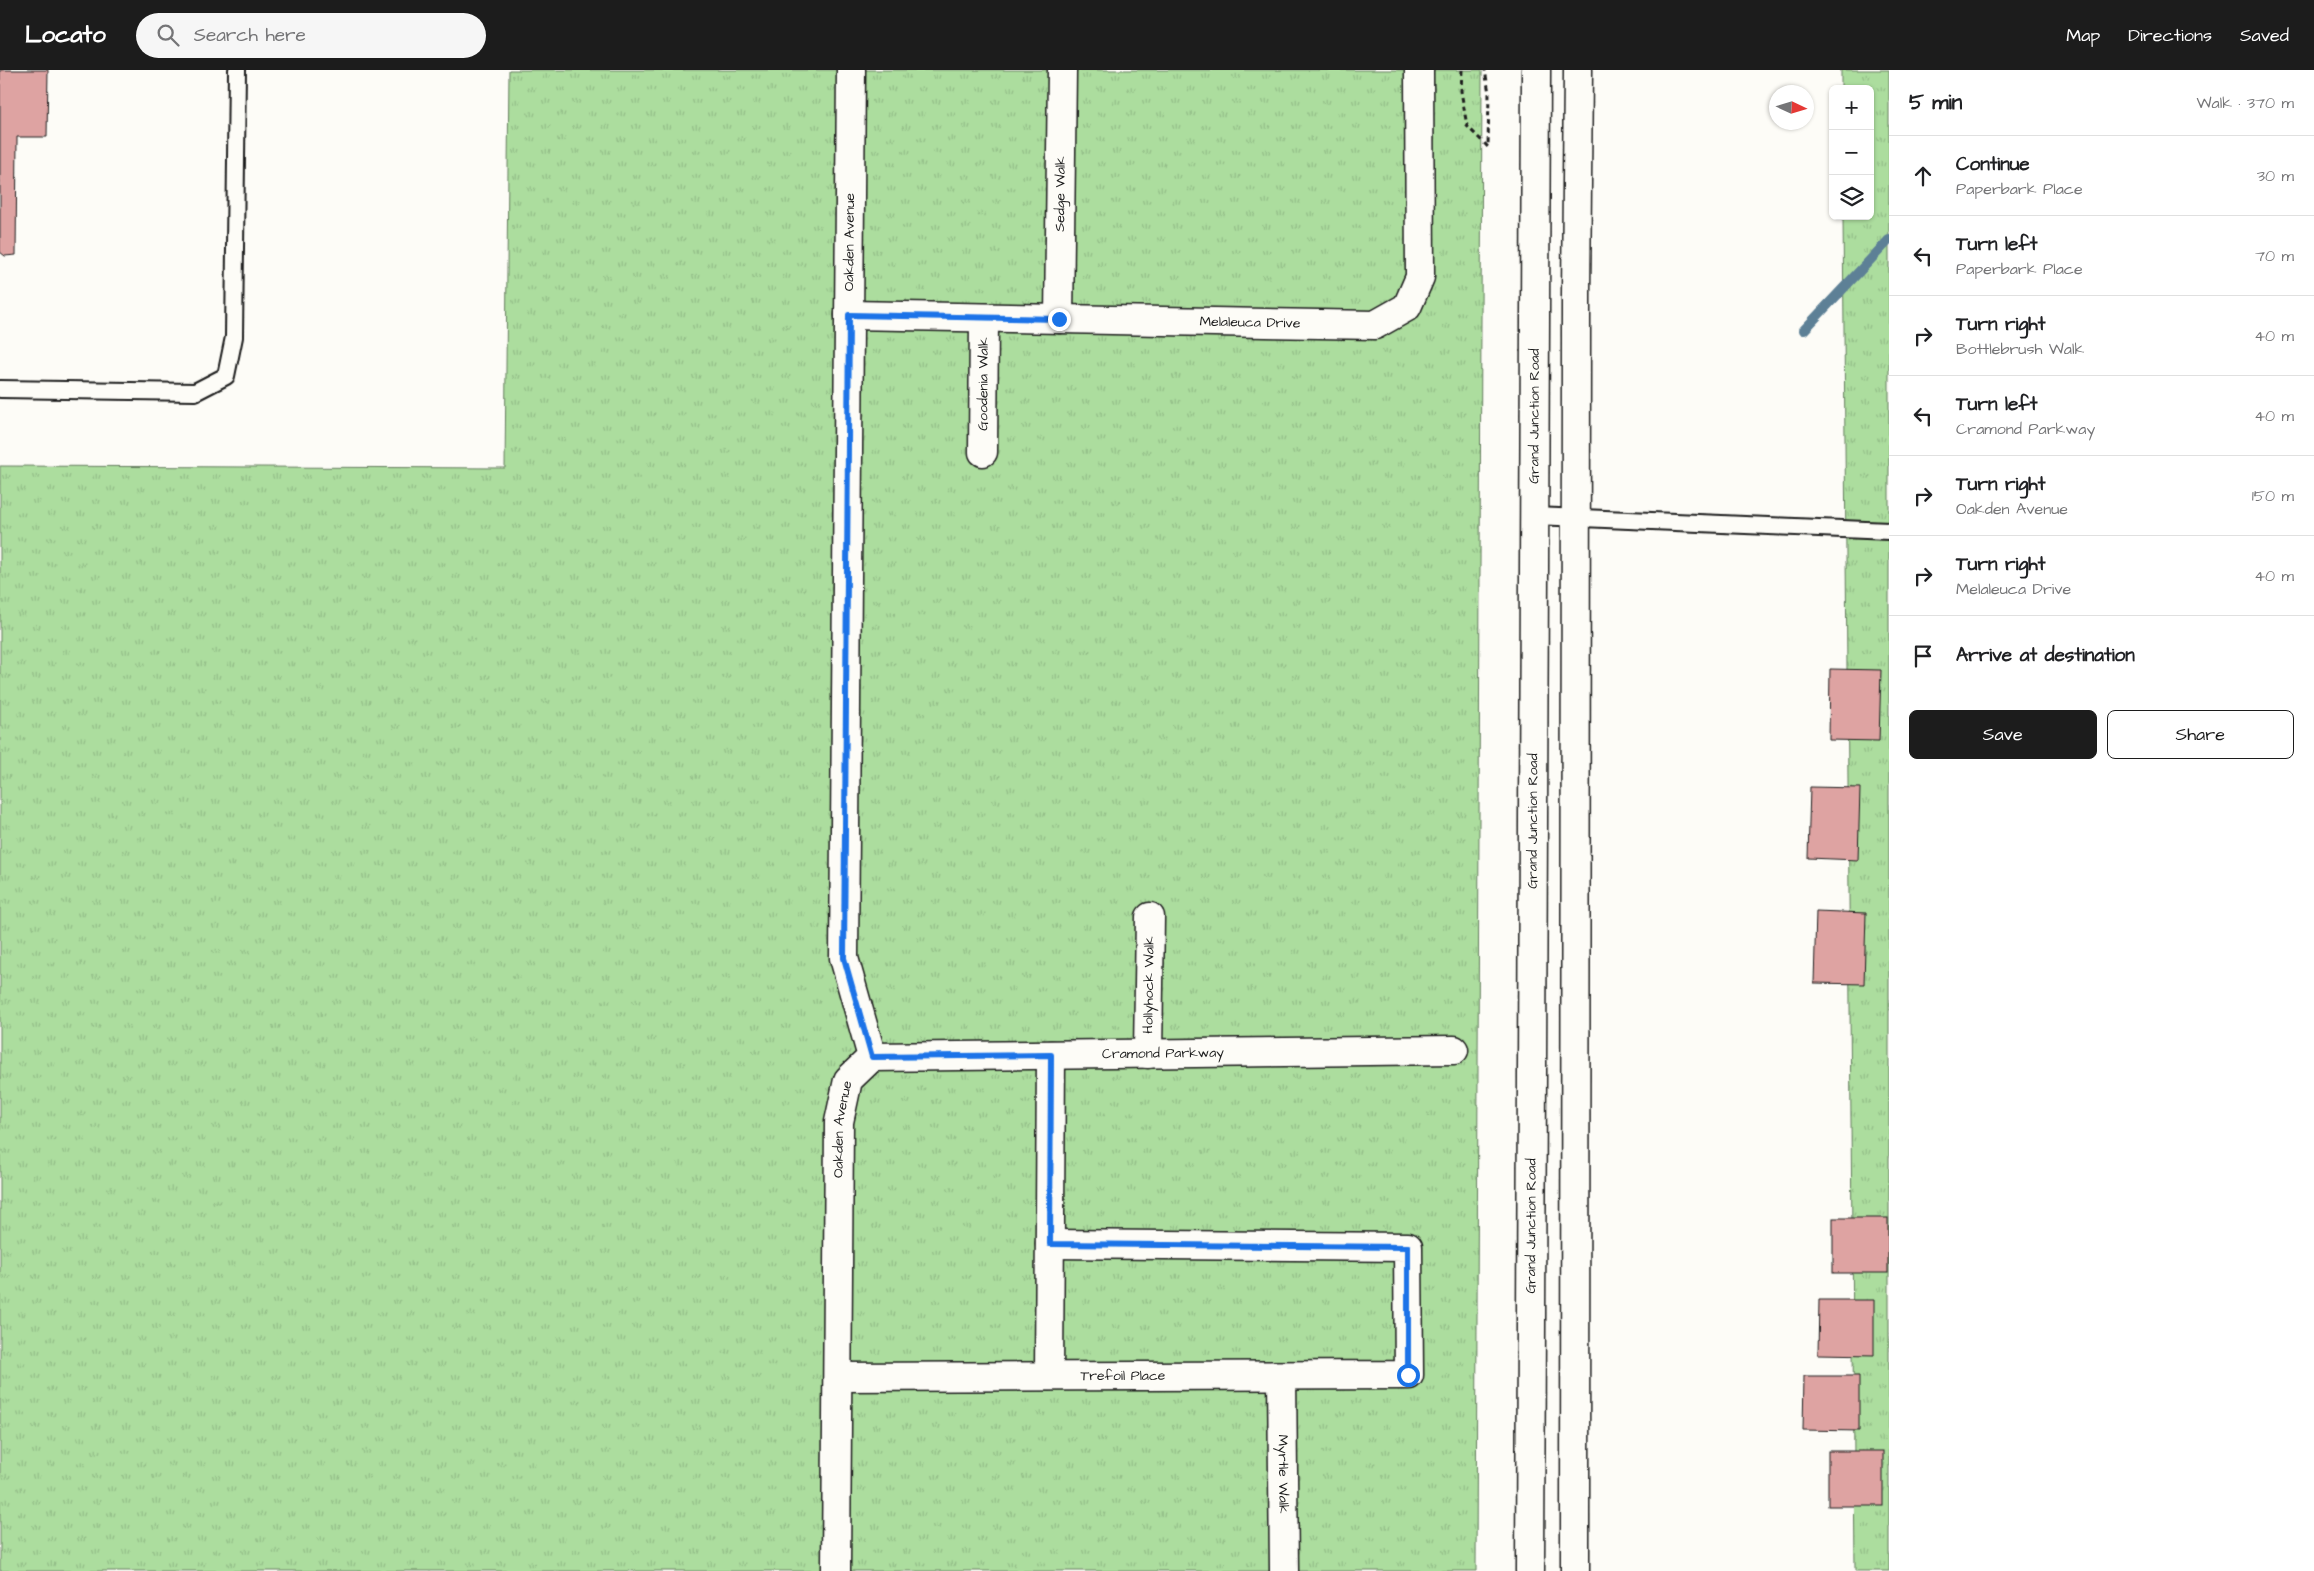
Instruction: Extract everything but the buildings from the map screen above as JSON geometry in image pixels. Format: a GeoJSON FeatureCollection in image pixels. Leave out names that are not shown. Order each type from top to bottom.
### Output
{"type":"FeatureCollection","features":[{"type":"Feature","properties":{"kind":"main road","name":"Oakden Avenue"},"geometry":{"type":"LineString","coordinates":[[836,1571],[839,1122],[848,1080],[872,1057],[844,958],[850,70]]}},
{"type":"Feature","properties":{"kind":"main road","name":"Sedge Walk"},"geometry":{"type":"LineString","coordinates":[[1059,319],[1062,70]]}},
{"type":"Feature","properties":{"kind":"main road","name":"Melaleuca Drive"},"geometry":{"type":"LineString","coordinates":[[849,315],[1375,325],[1407,307],[1420,277],[1419,70]]}},
{"type":"Feature","properties":{"kind":"main road","name":"Grand Junction Road"},"geometry":{"type":"LineString","coordinates":[[1530,1571],[1536,70]]}},
{"type":"Feature","properties":{"kind":"main road"},"geometry":{"type":"LineString","coordinates":[[1575,1571],[1578,70]]}},
{"type":"Feature","properties":{"kind":"main road","name":"Goodenia Walk"},"geometry":{"type":"LineString","coordinates":[[983,452],[984,318]]}},
{"type":"Feature","properties":{"kind":"main road","name":"Hollyhock Walk"},"geometry":{"type":"LineString","coordinates":[[1148,1054],[1150,917]]}},
{"type":"Feature","properties":{"kind":"main road","name":"Cramond Parkway"},"geometry":{"type":"LineString","coordinates":[[872,1057],[1454,1050]]}},
{"type":"Feature","properties":{"kind":"main road"},"geometry":{"type":"LineString","coordinates":[[1049,1376],[1051,1055]]}},
{"type":"Feature","properties":{"kind":"main road","name":"Trefoil Place"},"geometry":{"type":"LineString","coordinates":[[838,1376],[1408,1375],[1408,1247],[1050,1244]]}},
{"type":"Feature","properties":{"kind":"main road","name":"Myrtle Walk"},"geometry":{"type":"LineString","coordinates":[[1282,1376],[1284,1571]]}},
{"type":"Feature","properties":{"kind":"lane"},"geometry":{"type":"LineString","coordinates":[[0,389],[195,392],[226,376],[234,337],[237,70]]}},
{"type":"Feature","properties":{"kind":"lane"},"geometry":{"type":"LineString","coordinates":[[1535,516],[1889,531]]}},
{"type":"Feature","properties":{"kind":"path"},"geometry":{"type":"LineString","coordinates":[[1462,70],[1460,91],[1467,126],[1488,147],[1489,93],[1485,70]]}},
{"type":"Feature","properties":{"kind":"green space"},"geometry":{"type":"Polygon","coordinates":[[[509,70],[1482,70],[1476,1571],[0,1571],[0,466],[505,468],[509,70]]]}},
{"type":"Feature","properties":{"kind":"green space"},"geometry":{"type":"Polygon","coordinates":[[[1841,70],[1889,70],[1889,1571],[1855,1571],[1843,220],[1874,220],[1874,85],[1841,85],[1841,70]]]}},
{"type":"Feature","properties":{"kind":"waterway"},"geometry":{"type":"LineString","coordinates":[[1804,330],[1889,240]]}},
{"type":"Feature","properties":{"kind":"route"},"geometry":{"type":"LineString","coordinates":[[1059,319],[849,315],[844,958],[872,1057],[1051,1055],[1050,1244],[1408,1247],[1408,1375]]}}]}
